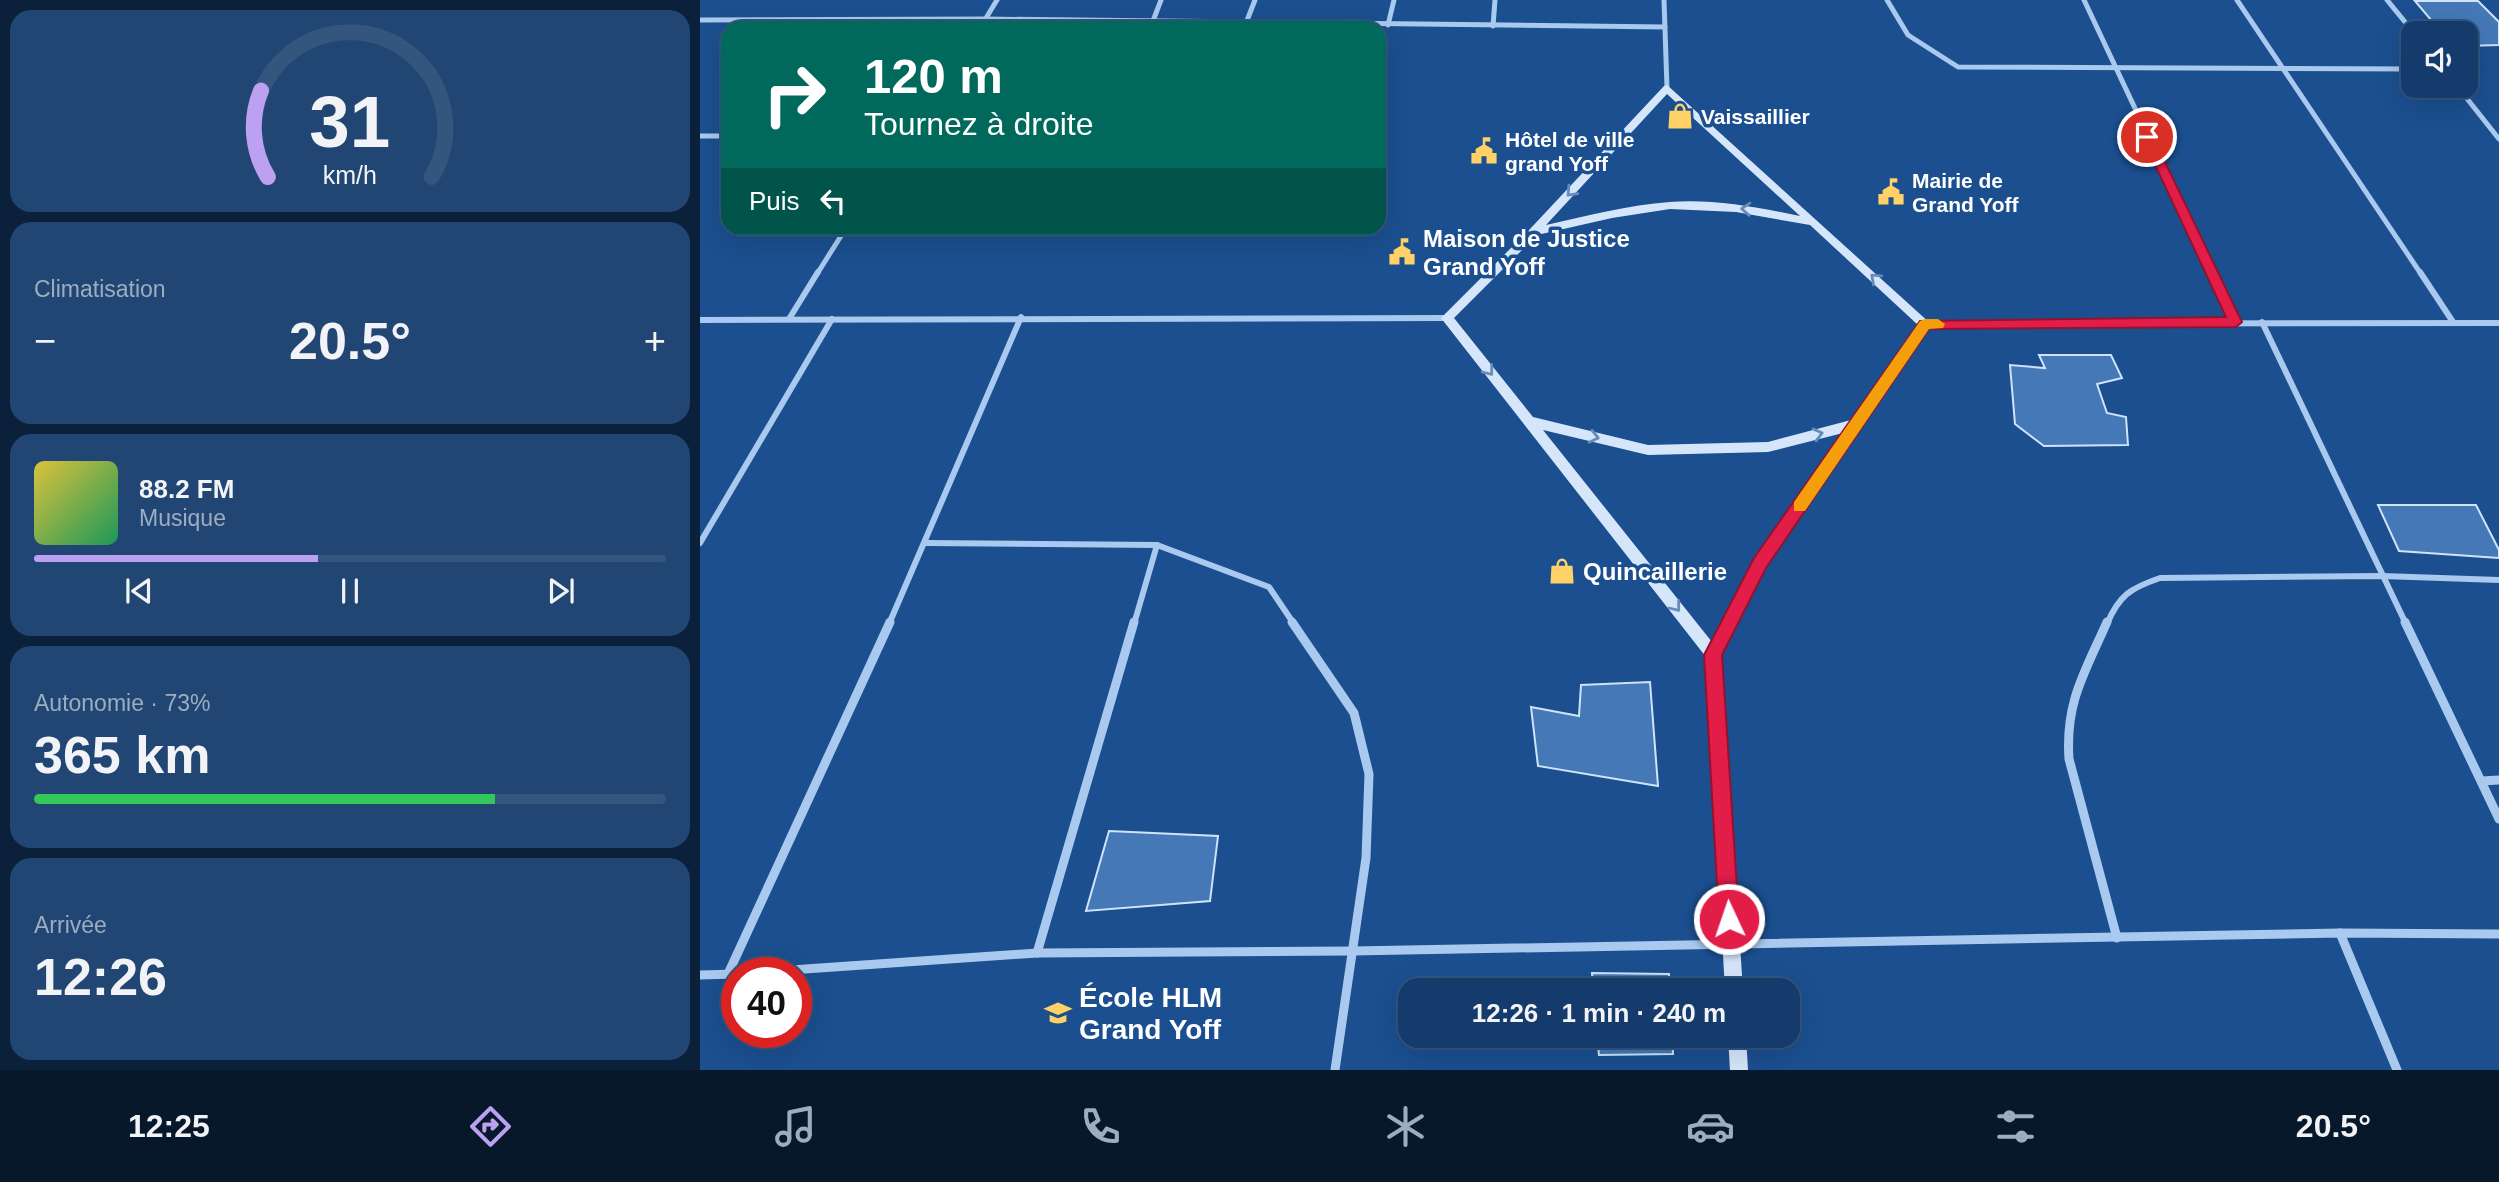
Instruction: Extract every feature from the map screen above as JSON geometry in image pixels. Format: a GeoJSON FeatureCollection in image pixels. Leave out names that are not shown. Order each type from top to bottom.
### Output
{"type":"FeatureCollection","features":[{"type":"Feature","properties":{"kind":"street"},"geometry":{"type":"LineString","coordinates":[[986,19],[996,0]]}},
{"type":"Feature","properties":{"kind":"street"},"geometry":{"type":"LineString","coordinates":[[700,20],[1153,21],[1161,0]]}},
{"type":"Feature","properties":{"kind":"street"},"geometry":{"type":"LineString","coordinates":[[1247,21],[1255,0]]}},
{"type":"Feature","properties":{"kind":"street"},"geometry":{"type":"LineString","coordinates":[[1394,0],[1388,25],[1665,27]]}},
{"type":"Feature","properties":{"kind":"street"},"geometry":{"type":"LineString","coordinates":[[1493,26],[1495,0]]}},
{"type":"Feature","properties":{"kind":"street"},"geometry":{"type":"LineString","coordinates":[[700,320],[1021,317],[1447,318],[1534,232],[1667,88],[1664,0]]}},
{"type":"Feature","properties":{"kind":"street"},"geometry":{"type":"LineString","coordinates":[[1887,0],[1908,35],[1958,67],[2401,69]]}},
{"type":"Feature","properties":{"kind":"street"},"geometry":{"type":"LineString","coordinates":[[2084,0],[2236,322]]}},
{"type":"Feature","properties":{"kind":"street"},"geometry":{"type":"LineString","coordinates":[[2237,0],[2453,323]]}},
{"type":"Feature","properties":{"kind":"street"},"geometry":{"type":"LineString","coordinates":[[2387,0],[2404,21]]}},
{"type":"Feature","properties":{"kind":"street"},"geometry":{"type":"LineString","coordinates":[[1667,88],[1925,324],[2499,323]]}},
{"type":"Feature","properties":{"kind":"street"},"geometry":{"type":"LineString","coordinates":[[2467,98],[2499,139]]}},
{"type":"Feature","properties":{"kind":"street"},"geometry":{"type":"LineString","coordinates":[[700,136],[721,136]]}},
{"type":"Feature","properties":{"kind":"street"},"geometry":{"type":"LineString","coordinates":[[1534,232],[1604,215],[1687,205],[1758,210],[1813,222]]}},
{"type":"Feature","properties":{"kind":"street"},"geometry":{"type":"LineString","coordinates":[[789,319],[842,235]]}},
{"type":"Feature","properties":{"kind":"street"},"geometry":{"type":"LineString","coordinates":[[740,957],[926,542],[1021,317]]}},
{"type":"Feature","properties":{"kind":"street"},"geometry":{"type":"LineString","coordinates":[[1447,318],[1713,655]]}},
{"type":"Feature","properties":{"kind":"street"},"geometry":{"type":"LineString","coordinates":[[700,543],[832,319]]}},
{"type":"Feature","properties":{"kind":"street"},"geometry":{"type":"LineString","coordinates":[[2262,322],[2499,818]]}},
{"type":"Feature","properties":{"kind":"street"},"geometry":{"type":"LineString","coordinates":[[1733,978],[1713,655],[1760,563],[1925,324]]}},
{"type":"Feature","properties":{"kind":"street"},"geometry":{"type":"LineString","coordinates":[[1527,421],[1648,450],[1768,447],[1857,424]]}},
{"type":"Feature","properties":{"kind":"street"},"geometry":{"type":"LineString","coordinates":[[926,542],[1157,545],[1269,587],[1354,713],[1369,774],[1366,858],[1335,1070]]}},
{"type":"Feature","properties":{"kind":"street"},"geometry":{"type":"LineString","coordinates":[[1037,953],[1157,545]]}},
{"type":"Feature","properties":{"kind":"street"},"geometry":{"type":"LineString","coordinates":[[2117,938],[2068,759],[2067,730],[2071,704],[2115,607],[2132,588],[2160,578],[2382,576],[2499,580]]}},
{"type":"Feature","properties":{"kind":"street"},"geometry":{"type":"LineString","coordinates":[[2482,780],[2499,780]]}},
{"type":"Feature","properties":{"kind":"street"},"geometry":{"type":"LineString","coordinates":[[812,969],[1037,953],[1353,951],[2340,933],[2499,934]]}},
{"type":"Feature","properties":{"kind":"street"},"geometry":{"type":"LineString","coordinates":[[2340,933],[2397,1070]]}},
{"type":"Feature","properties":{"kind":"street"},"geometry":{"type":"LineString","coordinates":[[700,975],[721,974]]}},
{"type":"Feature","properties":{"kind":"street"},"geometry":{"type":"LineString","coordinates":[[1738,1048],[1739,1070]]}},
{"type":"Feature","properties":{"kind":"building"},"geometry":{"type":"Polygon","coordinates":[[[2415,1],[2478,1],[2499,22],[2499,45],[2478,46],[2478,21],[2432,21],[2415,1]]]}},
{"type":"Feature","properties":{"kind":"building"},"geometry":{"type":"Polygon","coordinates":[[[2039,355],[2111,355],[2122,378],[2097,384],[2107,413],[2126,417],[2128,445],[2044,446],[2015,424],[2010,365],[2045,368],[2039,355]]]}},
{"type":"Feature","properties":{"kind":"building"},"geometry":{"type":"Polygon","coordinates":[[[2378,505],[2476,505],[2499,550],[2499,558],[2399,551],[2378,505]]]}},
{"type":"Feature","properties":{"kind":"building"},"geometry":{"type":"Polygon","coordinates":[[[1650,682],[1658,786],[1538,766],[1531,707],[1579,716],[1581,685],[1650,682]]]}},
{"type":"Feature","properties":{"kind":"building"},"geometry":{"type":"Polygon","coordinates":[[[1109,831],[1218,836],[1210,901],[1086,911],[1109,831]]]}},
{"type":"Feature","properties":{"kind":"building"},"geometry":{"type":"Polygon","coordinates":[[[1592,973],[1669,974],[1669,978],[1592,978],[1592,973]]]}},
{"type":"Feature","properties":{"kind":"building"},"geometry":{"type":"Polygon","coordinates":[[[1598,1048],[1673,1048],[1673,1054],[1599,1055],[1598,1048]]]}},
{"type":"Feature","properties":{"kind":"slow traffic"},"geometry":{"type":"LineString","coordinates":[[1799,507],[1925,324],[1938,324]]}},
{"type":"Feature","properties":{"kind":"place","name":"Vaissaillier"},"geometry":{"type":"Point","coordinates":[1680,116]}},
{"type":"Feature","properties":{"kind":"place","name":"Hôtel de ville grand Yoff"},"geometry":{"type":"Point","coordinates":[1484,151]}},
{"type":"Feature","properties":{"kind":"place","name":"Mairie de Grand Yoff"},"geometry":{"type":"Point","coordinates":[1891,192]}},
{"type":"Feature","properties":{"kind":"place","name":"Maison de Justice Grand Yoff"},"geometry":{"type":"Point","coordinates":[1402,252]}},
{"type":"Feature","properties":{"kind":"place","name":"Quincaillerie"},"geometry":{"type":"Point","coordinates":[1562,571]}},
{"type":"Feature","properties":{"kind":"place","name":"École HLM Grand Yoff"},"geometry":{"type":"Point","coordinates":[1058,1013]}},
{"type":"Feature","properties":{"kind":"route"},"geometry":{"type":"LineString","coordinates":[[1729,919],[1713,655],[1760,563],[1925,324],[2236,322],[2147,137]]}}]}
